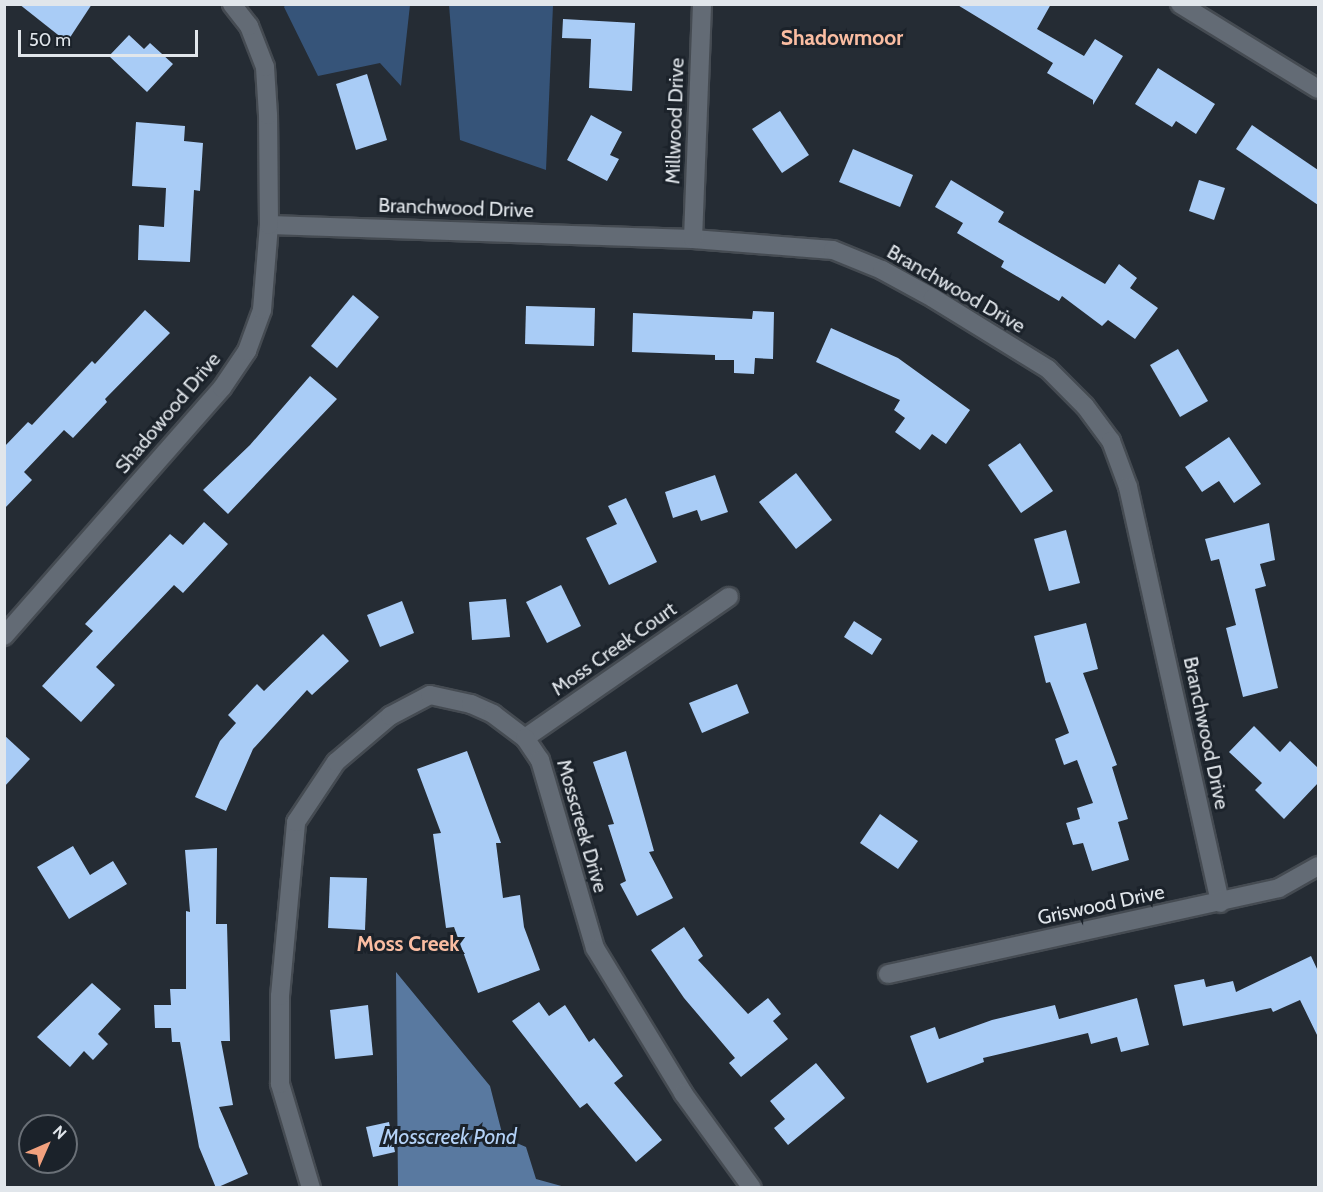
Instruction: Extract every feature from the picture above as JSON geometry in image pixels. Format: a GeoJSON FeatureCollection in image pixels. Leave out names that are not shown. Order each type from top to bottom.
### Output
{"type":"FeatureCollection","features":[{"type":"Feature","properties":{"kind":"street","name":"Shadowood Drive"},"geometry":{"type":"LineString","coordinates":[[4,636],[222,388],[248,351],[262,310],[269,225],[265,67],[249,26],[232,4]]}},
{"type":"Feature","properties":{"kind":"street","name":"Millwood Drive"},"geometry":{"type":"LineString","coordinates":[[693,238],[702,4]]}},
{"type":"Feature","properties":{"kind":"street"},"geometry":{"type":"LineString","coordinates":[[1180,4],[1318,89]]}},
{"type":"Feature","properties":{"kind":"street","name":"Branchwood Drive"},"geometry":{"type":"LineString","coordinates":[[269,225],[693,238],[833,250],[882,270],[1048,369],[1085,406],[1111,441],[1128,487],[1220,903]]}},
{"type":"Feature","properties":{"kind":"street","name":"Moss Creek Court"},"geometry":{"type":"LineString","coordinates":[[525,738],[729,597]]}},
{"type":"Feature","properties":{"kind":"street","name":"Mosscreek Drive"},"geometry":{"type":"LineString","coordinates":[[311,1188],[280,1084],[280,996],[296,822],[336,762],[390,716],[430,695],[471,704],[493,714],[525,738],[540,760],[552,796],[565,854],[594,948],[684,1094],[752,1188]]}},
{"type":"Feature","properties":{"kind":"street","name":"Griswood Drive"},"geometry":{"type":"LineString","coordinates":[[888,974],[1220,903],[1279,888],[1318,866]]}},
{"type":"Feature","properties":{"kind":"shaded area"},"geometry":{"type":"Polygon","coordinates":[[[286,4],[410,5],[401,86],[380,63],[318,76],[284,7],[286,4]]]}},
{"type":"Feature","properties":{"kind":"shaded area"},"geometry":{"type":"Polygon","coordinates":[[[449,5],[553,5],[546,170],[460,140],[449,5]]]}},
{"type":"Feature","properties":{"kind":"water","name":"Mosscreek Pond"},"geometry":{"type":"Polygon","coordinates":[[[396,972],[490,1086],[503,1137],[526,1147],[536,1179],[565,1187],[398,1187],[396,972]]]}},
{"type":"Feature","properties":{"kind":"building"},"geometry":{"type":"Polygon","coordinates":[[[19,4],[92,4],[67,42],[19,4]]]}},
{"type":"Feature","properties":{"kind":"building"},"geometry":{"type":"Polygon","coordinates":[[[956,4],[1051,4],[1037,29],[1084,56],[1095,39],[1123,56],[1093,105],[1093,100],[1047,73],[1053,63],[956,4]]]}},
{"type":"Feature","properties":{"kind":"building"},"geometry":{"type":"Polygon","coordinates":[[[563,19],[635,23],[632,91],[589,88],[591,39],[562,38],[563,19]]]}},
{"type":"Feature","properties":{"kind":"building"},"geometry":{"type":"Polygon","coordinates":[[[129,35],[144,49],[150,43],[173,64],[147,92],[109,56],[129,35]]]}},
{"type":"Feature","properties":{"kind":"building"},"geometry":{"type":"Polygon","coordinates":[[[1158,68],[1215,104],[1196,134],[1176,121],[1172,127],[1135,104],[1158,68]]]}},
{"type":"Feature","properties":{"kind":"building"},"geometry":{"type":"Polygon","coordinates":[[[367,74],[387,140],[356,150],[336,84],[367,74]]]}},
{"type":"Feature","properties":{"kind":"building"},"geometry":{"type":"Polygon","coordinates":[[[780,111],[809,155],[782,173],[752,129],[780,111]]]}},
{"type":"Feature","properties":{"kind":"building"},"geometry":{"type":"Polygon","coordinates":[[[591,115],[622,132],[610,155],[619,159],[607,181],[567,160],[591,115]]]}},
{"type":"Feature","properties":{"kind":"building"},"geometry":{"type":"Polygon","coordinates":[[[136,122],[185,126],[184,141],[203,143],[200,191],[194,190],[190,262],[138,260],[139,225],[164,227],[166,188],[132,186],[136,122]]]}},
{"type":"Feature","properties":{"kind":"building"},"geometry":{"type":"Polygon","coordinates":[[[1252,125],[1318,170],[1318,205],[1236,149],[1252,125]]]}},
{"type":"Feature","properties":{"kind":"building"},"geometry":{"type":"Polygon","coordinates":[[[853,149],[913,175],[900,207],[839,182],[853,149]]]}},
{"type":"Feature","properties":{"kind":"building"},"geometry":{"type":"Polygon","coordinates":[[[951,180],[1004,212],[998,222],[1105,284],[1119,264],[1137,278],[1130,288],[1158,308],[1135,339],[1108,320],[1102,326],[1062,296],[1059,301],[1001,267],[1004,261],[957,233],[963,223],[935,207],[951,180]]]}},
{"type":"Feature","properties":{"kind":"building"},"geometry":{"type":"Polygon","coordinates":[[[1199,180],[1225,188],[1214,220],[1189,211],[1199,180]]]}},
{"type":"Feature","properties":{"kind":"building"},"geometry":{"type":"Polygon","coordinates":[[[353,295],[379,317],[337,368],[311,346],[353,295]]]}},
{"type":"Feature","properties":{"kind":"building"},"geometry":{"type":"Polygon","coordinates":[[[526,306],[595,308],[594,346],[525,344],[526,306]]]}},
{"type":"Feature","properties":{"kind":"building"},"geometry":{"type":"Polygon","coordinates":[[[145,310],[170,333],[105,399],[107,402],[73,438],[64,430],[24,472],[32,480],[4,509],[4,447],[28,422],[32,425],[92,361],[95,364],[145,310]]]}},
{"type":"Feature","properties":{"kind":"building"},"geometry":{"type":"Polygon","coordinates":[[[753,311],[774,312],[773,359],[755,358],[754,374],[734,373],[734,360],[715,360],[715,355],[632,352],[633,313],[752,319],[753,311]]]}},
{"type":"Feature","properties":{"kind":"building"},"geometry":{"type":"Polygon","coordinates":[[[831,328],[898,358],[970,410],[946,444],[932,434],[920,450],[895,432],[905,418],[894,410],[900,400],[816,362],[831,328]]]}},
{"type":"Feature","properties":{"kind":"building"},"geometry":{"type":"Polygon","coordinates":[[[1178,349],[1208,401],[1180,417],[1150,365],[1178,349]]]}},
{"type":"Feature","properties":{"kind":"building"},"geometry":{"type":"Polygon","coordinates":[[[310,376],[337,399],[228,514],[203,490],[250,445],[310,376]]]}},
{"type":"Feature","properties":{"kind":"building"},"geometry":{"type":"Polygon","coordinates":[[[1229,437],[1261,484],[1234,503],[1219,481],[1202,492],[1185,467],[1229,437]]]}},
{"type":"Feature","properties":{"kind":"building"},"geometry":{"type":"Polygon","coordinates":[[[1020,443],[1053,491],[1021,513],[988,465],[1020,443]]]}},
{"type":"Feature","properties":{"kind":"building"},"geometry":{"type":"Polygon","coordinates":[[[796,473],[832,520],[796,549],[759,502],[796,473]]]}},
{"type":"Feature","properties":{"kind":"building"},"geometry":{"type":"Polygon","coordinates":[[[715,475],[728,512],[701,521],[697,510],[673,518],[665,492],[715,475]]]}},
{"type":"Feature","properties":{"kind":"building"},"geometry":{"type":"Polygon","coordinates":[[[626,498],[657,562],[609,585],[586,538],[617,524],[608,506],[626,498]]]}},
{"type":"Feature","properties":{"kind":"building"},"geometry":{"type":"Polygon","coordinates":[[[204,522],[228,544],[183,593],[174,585],[96,667],[115,685],[81,722],[42,686],[93,631],[85,624],[170,534],[183,545],[204,522]]]}},
{"type":"Feature","properties":{"kind":"building"},"geometry":{"type":"Polygon","coordinates":[[[1269,523],[1275,560],[1260,564],[1266,586],[1255,589],[1278,688],[1243,697],[1226,628],[1236,625],[1219,559],[1211,561],[1205,539],[1269,523]]]}},
{"type":"Feature","properties":{"kind":"building"},"geometry":{"type":"Polygon","coordinates":[[[1066,530],[1080,583],[1049,591],[1034,539],[1066,530]]]}},
{"type":"Feature","properties":{"kind":"building"},"geometry":{"type":"Polygon","coordinates":[[[561,585],[581,626],[547,643],[526,602],[561,585]]]}},
{"type":"Feature","properties":{"kind":"building"},"geometry":{"type":"Polygon","coordinates":[[[506,599],[510,637],[472,640],[469,602],[506,599]]]}},
{"type":"Feature","properties":{"kind":"building"},"geometry":{"type":"Polygon","coordinates":[[[402,601],[414,633],[380,647],[367,615],[402,601]]]}},
{"type":"Feature","properties":{"kind":"building"},"geometry":{"type":"Polygon","coordinates":[[[854,621],[882,639],[872,655],[844,637],[854,621]]]}},
{"type":"Feature","properties":{"kind":"building"},"geometry":{"type":"Polygon","coordinates":[[[1086,623],[1098,669],[1083,673],[1117,765],[1112,767],[1128,819],[1118,822],[1129,860],[1092,871],[1083,843],[1073,845],[1066,823],[1080,819],[1077,808],[1093,803],[1077,760],[1064,765],[1055,739],[1069,733],[1050,682],[1046,683],[1034,636],[1086,623]]]}},
{"type":"Feature","properties":{"kind":"building"},"geometry":{"type":"Polygon","coordinates":[[[323,634],[349,661],[312,695],[307,690],[253,749],[226,811],[195,797],[220,741],[236,723],[228,715],[257,684],[264,691],[323,634]]]}},
{"type":"Feature","properties":{"kind":"building"},"geometry":{"type":"Polygon","coordinates":[[[737,684],[749,713],[702,733],[689,703],[737,684]]]}},
{"type":"Feature","properties":{"kind":"building"},"geometry":{"type":"Polygon","coordinates":[[[1254,726],[1280,752],[1290,741],[1318,768],[1318,783],[1284,819],[1255,790],[1262,783],[1229,752],[1254,726]]]}},
{"type":"Feature","properties":{"kind":"building"},"geometry":{"type":"Polygon","coordinates":[[[4,735],[30,759],[4,787],[4,735]]]}},
{"type":"Feature","properties":{"kind":"building"},"geometry":{"type":"Polygon","coordinates":[[[467,751],[501,843],[496,843],[503,898],[520,895],[524,927],[540,970],[478,993],[454,927],[446,928],[433,834],[441,833],[417,769],[467,751]]]}},
{"type":"Feature","properties":{"kind":"building"},"geometry":{"type":"Polygon","coordinates":[[[626,751],[654,851],[649,852],[673,898],[637,916],[620,884],[626,881],[608,825],[614,824],[593,762],[626,751]]]}},
{"type":"Feature","properties":{"kind":"building"},"geometry":{"type":"Polygon","coordinates":[[[880,814],[918,841],[898,869],[860,843],[880,814]]]}},
{"type":"Feature","properties":{"kind":"building"},"geometry":{"type":"Polygon","coordinates":[[[73,846],[90,875],[113,861],[127,884],[69,919],[37,867],[73,846]]]}},
{"type":"Feature","properties":{"kind":"building"},"geometry":{"type":"Polygon","coordinates":[[[217,848],[216,924],[227,924],[230,1041],[221,1041],[233,1105],[219,1107],[248,1174],[216,1188],[199,1147],[180,1042],[172,1042],[171,1028],[155,1028],[154,1005],[171,1005],[170,989],[186,989],[186,911],[190,912],[185,850],[217,848]]]}},
{"type":"Feature","properties":{"kind":"building"},"geometry":{"type":"Polygon","coordinates":[[[330,877],[367,878],[365,930],[328,928],[330,877]]]}},
{"type":"Feature","properties":{"kind":"building"},"geometry":{"type":"Polygon","coordinates":[[[684,927],[703,956],[698,960],[748,1014],[768,998],[781,1014],[773,1021],[788,1039],[741,1077],[729,1063],[735,1058],[684,998],[651,950],[684,927]]]}},
{"type":"Feature","properties":{"kind":"building"},"geometry":{"type":"Polygon","coordinates":[[[1311,956],[1318,971],[1318,1037],[1300,1000],[1273,1012],[1271,1008],[1183,1026],[1174,985],[1204,979],[1206,987],[1233,981],[1236,992],[1311,956]]]}},
{"type":"Feature","properties":{"kind":"building"},"geometry":{"type":"Polygon","coordinates":[[[92,983],[121,1009],[98,1034],[108,1044],[93,1060],[84,1051],[70,1067],[37,1037],[92,983]]]}},
{"type":"Feature","properties":{"kind":"building"},"geometry":{"type":"Polygon","coordinates":[[[1137,998],[1149,1045],[1121,1052],[1117,1037],[1091,1044],[1088,1033],[983,1058],[984,1062],[927,1083],[910,1036],[935,1027],[939,1039],[992,1020],[1055,1005],[1059,1019],[1137,998]]]}},
{"type":"Feature","properties":{"kind":"building"},"geometry":{"type":"Polygon","coordinates":[[[539,1002],[549,1016],[565,1005],[589,1042],[594,1038],[623,1076],[614,1083],[662,1140],[636,1162],[587,1103],[580,1108],[512,1021],[539,1002]]]}},
{"type":"Feature","properties":{"kind":"building"},"geometry":{"type":"Polygon","coordinates":[[[368,1005],[373,1055],[335,1059],[330,1010],[368,1005]]]}},
{"type":"Feature","properties":{"kind":"building"},"geometry":{"type":"Polygon","coordinates":[[[816,1063],[845,1098],[788,1145],[774,1128],[785,1119],[770,1101],[816,1063]]]}},
{"type":"Feature","properties":{"kind":"building"},"geometry":{"type":"Polygon","coordinates":[[[389,1122],[395,1152],[373,1157],[366,1127],[389,1122]]]}},
{"type":"Feature","properties":{"kind":"district","name":"Shadowmoor"},"geometry":{"type":"Point","coordinates":[842,38]}},
{"type":"Feature","properties":{"kind":"district","name":"Moss Creek"},"geometry":{"type":"Point","coordinates":[408,944]}}]}
